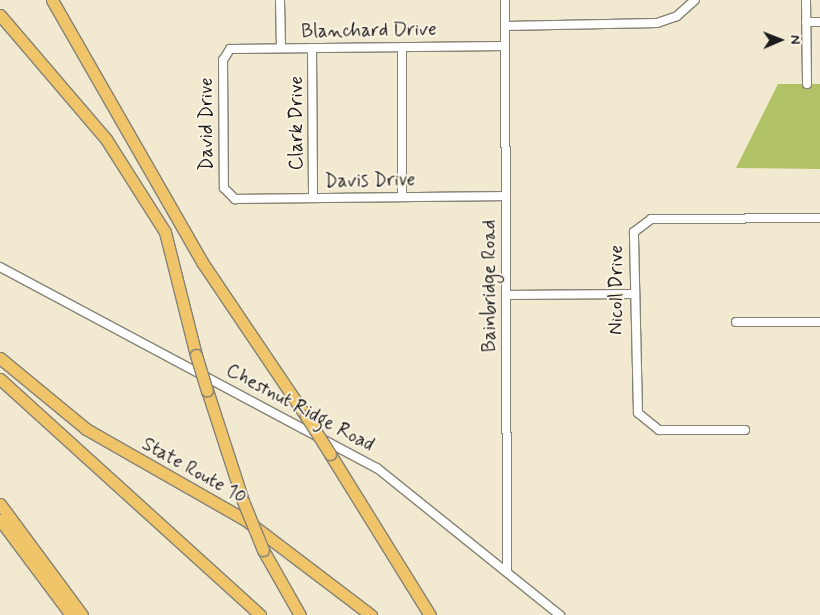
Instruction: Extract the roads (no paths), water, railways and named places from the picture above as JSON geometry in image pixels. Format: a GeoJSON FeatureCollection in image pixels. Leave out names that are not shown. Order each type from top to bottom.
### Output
{"type":"FeatureCollection","features":[{"type":"Feature","properties":{"kind":"highway"},"geometry":{"type":"LineString","coordinates":[[52,0],[202,262],[306,416],[430,615]]}},
{"type":"Feature","properties":{"kind":"highway"},"geometry":{"type":"LineString","coordinates":[[0,15],[106,138],[164,230],[196,355],[243,501],[263,550],[300,615]]}},
{"type":"Feature","properties":{"kind":"highway","name":"State Route 10"},"geometry":{"type":"LineString","coordinates":[[0,358],[86,429],[247,521],[371,615]]}},
{"type":"Feature","properties":{"kind":"highway"},"geometry":{"type":"LineString","coordinates":[[0,379],[260,615]]}},
{"type":"Feature","properties":{"kind":"highway"},"geometry":{"type":"LineString","coordinates":[[0,496],[82,615]]}},
{"type":"Feature","properties":{"kind":"highway"},"geometry":{"type":"LineString","coordinates":[[0,504],[22,530]]}},
{"type":"Feature","properties":{"kind":"highway"},"geometry":{"type":"LineString","coordinates":[[0,509],[20,544]]}},
{"type":"Feature","properties":{"kind":"highway"},"geometry":{"type":"LineString","coordinates":[[0,520],[20,544],[71,615]]}},
{"type":"Feature","properties":{"kind":"street"},"geometry":{"type":"LineString","coordinates":[[280,0],[281,48]]}},
{"type":"Feature","properties":{"kind":"street","name":"Bainbridge Road"},"geometry":{"type":"LineString","coordinates":[[505,0],[508,571]]}},
{"type":"Feature","properties":{"kind":"street"},"geometry":{"type":"LineString","coordinates":[[505,26],[657,23],[677,16],[695,0]]}},
{"type":"Feature","properties":{"kind":"street"},"geometry":{"type":"LineString","coordinates":[[806,0],[807,84]]}},
{"type":"Feature","properties":{"kind":"street"},"geometry":{"type":"LineString","coordinates":[[806,22],[820,22]]}},
{"type":"Feature","properties":{"kind":"street","name":"Blanchard Drive"},"geometry":{"type":"LineString","coordinates":[[234,48],[505,46]]}},
{"type":"Feature","properties":{"kind":"street"},"geometry":{"type":"LineString","coordinates":[[402,47],[402,197]]}},
{"type":"Feature","properties":{"kind":"street","name":"David Drive"},"geometry":{"type":"LineString","coordinates":[[234,48],[223,57],[223,129],[224,191],[235,199]]}},
{"type":"Feature","properties":{"kind":"street","name":"Clark Drive"},"geometry":{"type":"LineString","coordinates":[[312,48],[313,198]]}},
{"type":"Feature","properties":{"kind":"street","name":"Davis Drive"},"geometry":{"type":"LineString","coordinates":[[235,199],[506,196]]}},
{"type":"Feature","properties":{"kind":"street","name":"Nicoll Drive"},"geometry":{"type":"LineString","coordinates":[[745,430],[667,431],[644,422],[635,405],[633,238],[638,225],[646,220],[820,218]]}},
{"type":"Feature","properties":{"kind":"street","name":"Chestnut Ridge Road"},"geometry":{"type":"LineString","coordinates":[[0,267],[377,468],[508,571],[560,615]]}},
{"type":"Feature","properties":{"kind":"street"},"geometry":{"type":"LineString","coordinates":[[506,295],[633,294]]}},
{"type":"Feature","properties":{"kind":"street"},"geometry":{"type":"LineString","coordinates":[[736,322],[820,322]]}}]}
